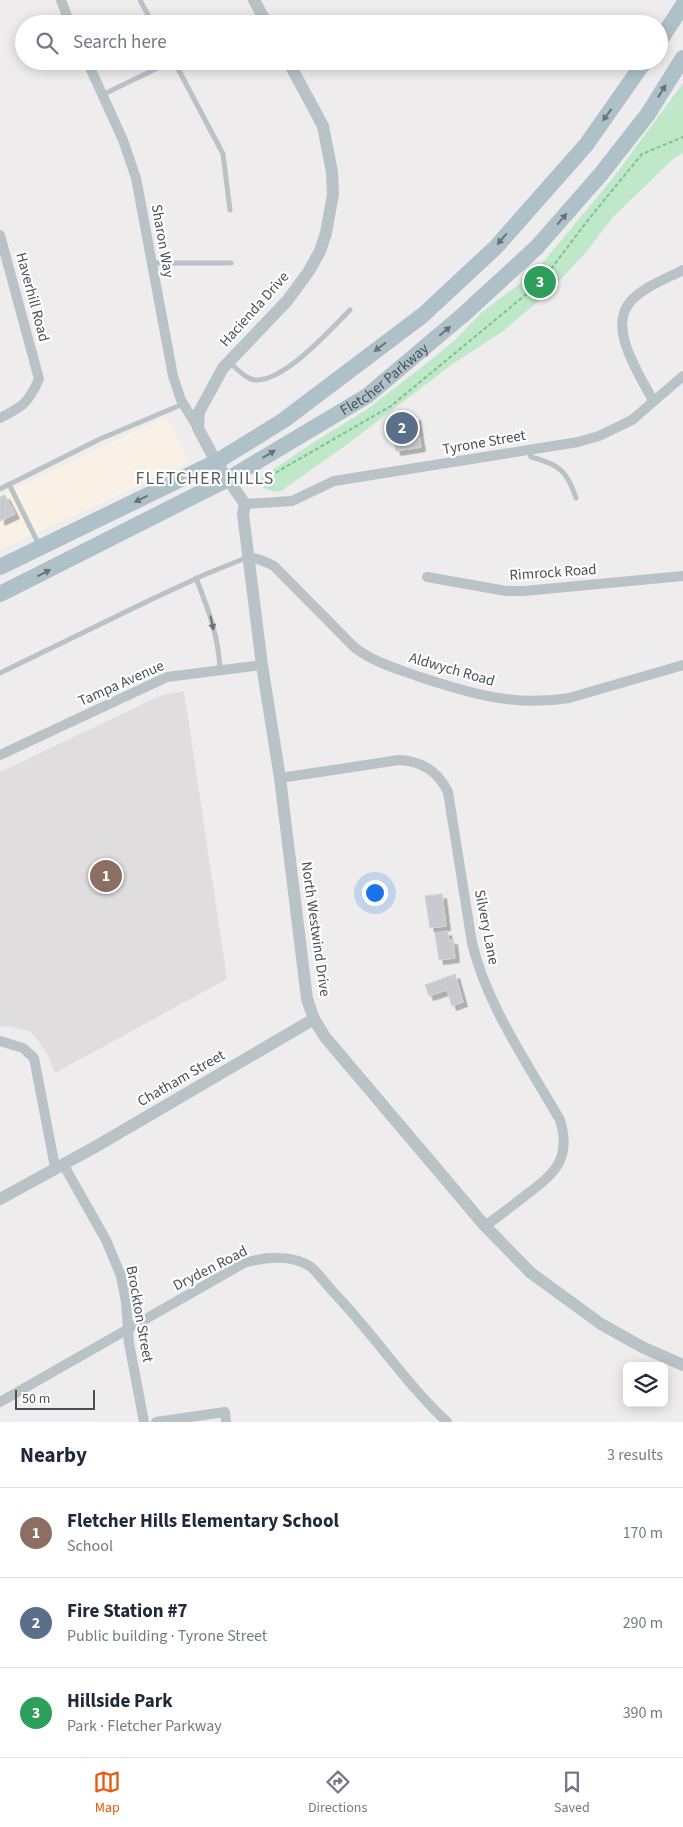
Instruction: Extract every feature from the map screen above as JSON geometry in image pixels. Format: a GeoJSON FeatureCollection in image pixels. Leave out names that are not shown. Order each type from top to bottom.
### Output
{"type":"FeatureCollection","features":[{"type":"Feature","properties":{"kind":"main road"},"geometry":{"type":"LineString","coordinates":[[668,28],[683,5]]}},
{"type":"Feature","properties":{"kind":"main road","name":"Fletcher Parkway"},"geometry":{"type":"LineString","coordinates":[[0,594],[228,479],[367,396],[463,315],[537,247],[601,174],[648,114],[683,58]]}},
{"type":"Feature","properties":{"kind":"main road","name":"Fletcher Parkway"},"geometry":{"type":"LineString","coordinates":[[0,567],[216,462],[284,420],[423,315],[496,247],[586,144],[639,70]]}},
{"type":"Feature","properties":{"kind":"street"},"geometry":{"type":"LineString","coordinates":[[61,0],[67,15]]}},
{"type":"Feature","properties":{"kind":"street"},"geometry":{"type":"LineString","coordinates":[[254,0],[262,15]]}},
{"type":"Feature","properties":{"kind":"street","name":"Sharon Way"},"geometry":{"type":"LineString","coordinates":[[91,70],[124,140],[136,178],[172,376],[183,404],[198,428]]}},
{"type":"Feature","properties":{"kind":"street","name":"Hacienda Drive"},"geometry":{"type":"LineString","coordinates":[[198,428],[199,412],[224,368],[287,301],[309,271],[320,251],[326,233],[332,194],[332,172],[325,135],[323,126],[293,70]]}},
{"type":"Feature","properties":{"kind":"street","name":"Haverhill Road"},"geometry":{"type":"LineString","coordinates":[[0,235],[39,379],[31,397],[17,409],[0,418]]}},
{"type":"Feature","properties":{"kind":"street"},"geometry":{"type":"LineString","coordinates":[[654,401],[626,347],[623,337],[622,318],[630,303],[644,291],[683,270]]}},
{"type":"Feature","properties":{"kind":"street","name":"Tyrone Street"},"geometry":{"type":"LineString","coordinates":[[244,504],[292,501],[334,481],[578,442],[599,436],[632,420],[683,376]]}},
{"type":"Feature","properties":{"kind":"street"},"geometry":{"type":"LineString","coordinates":[[198,428],[216,462],[244,504]]}},
{"type":"Feature","properties":{"kind":"street","name":"North Westwind Drive"},"geometry":{"type":"LineString","coordinates":[[244,504],[243,514],[262,666],[280,778],[307,999],[314,1018],[325,1037],[485,1226],[531,1273],[601,1324],[642,1347],[683,1365]]}},
{"type":"Feature","properties":{"kind":"street","name":"Aldwych Road"},"geometry":{"type":"LineString","coordinates":[[249,557],[274,566],[354,647],[368,657],[384,665],[458,690],[507,700],[531,702],[556,700],[683,665]]}},
{"type":"Feature","properties":{"kind":"street","name":"Rimrock Road"},"geometry":{"type":"LineString","coordinates":[[427,577],[506,591],[524,591],[683,576]]}},
{"type":"Feature","properties":{"kind":"street","name":"Tampa Avenue"},"geometry":{"type":"LineString","coordinates":[[1,752],[167,677],[262,666]]}},
{"type":"Feature","properties":{"kind":"street","name":"Silvery Lane"},"geometry":{"type":"LineString","coordinates":[[280,778],[407,760],[430,769],[441,779],[448,792],[472,943],[478,966],[492,1000],[560,1120],[564,1136],[559,1162],[549,1178],[485,1226]]}},
{"type":"Feature","properties":{"kind":"street","name":"Chatham Street"},"geometry":{"type":"LineString","coordinates":[[0,1199],[95,1147],[314,1018]]}},
{"type":"Feature","properties":{"kind":"street","name":"Brockton Street"},"geometry":{"type":"LineString","coordinates":[[0,1041],[23,1048],[34,1058],[59,1166],[106,1240],[117,1264],[124,1289],[128,1330],[144,1422]]}},
{"type":"Feature","properties":{"kind":"street","name":"Dryden Road"},"geometry":{"type":"LineString","coordinates":[[0,1402],[244,1263],[269,1258],[296,1261],[311,1267],[359,1319],[410,1383],[447,1422]]}},
{"type":"Feature","properties":{"kind":"street"},"geometry":{"type":"LineString","coordinates":[[156,1422],[225,1412],[226,1422]]}},
{"type":"Feature","properties":{"kind":"lane"},"geometry":{"type":"LineString","coordinates":[[140,0],[148,15]]}},
{"type":"Feature","properties":{"kind":"lane"},"geometry":{"type":"LineString","coordinates":[[102,94],[154,70]]}},
{"type":"Feature","properties":{"kind":"lane"},"geometry":{"type":"LineString","coordinates":[[178,70],[223,154],[230,210]]}},
{"type":"Feature","properties":{"kind":"lane"},"geometry":{"type":"LineString","coordinates":[[152,263],[231,263]]}},
{"type":"Feature","properties":{"kind":"lane"},"geometry":{"type":"LineString","coordinates":[[229,362],[250,379],[261,380],[275,376],[293,365],[350,310]]}},
{"type":"Feature","properties":{"kind":"lane"},"geometry":{"type":"LineString","coordinates":[[0,489],[100,439],[183,404]]}},
{"type":"Feature","properties":{"kind":"lane"},"geometry":{"type":"LineString","coordinates":[[528,450],[531,457],[552,463],[561,470],[572,483],[576,498]]}},
{"type":"Feature","properties":{"kind":"lane"},"geometry":{"type":"LineString","coordinates":[[9,484],[40,548]]}},
{"type":"Feature","properties":{"kind":"lane"},"geometry":{"type":"LineString","coordinates":[[0,673],[196,578],[249,557]]}},
{"type":"Feature","properties":{"kind":"lane"},"geometry":{"type":"LineString","coordinates":[[196,578],[209,609],[220,659],[220,670]]}},
{"type":"Feature","properties":{"kind":"shaded area"},"geometry":{"type":"Polygon","coordinates":[[[167,416],[189,462],[0,550],[0,495],[167,416]]]}},
{"type":"Feature","properties":{"kind":"shaded area"},"geometry":{"type":"Polygon","coordinates":[[[184,691],[227,979],[55,1073],[47,1054],[38,1040],[29,1031],[8,1026],[0,1027],[0,772],[162,695],[184,691]]]}},
{"type":"Feature","properties":{"kind":"green space"},"geometry":{"type":"Polygon","coordinates":[[[683,83],[683,153],[673,159],[613,217],[587,251],[549,292],[502,332],[454,363],[342,448],[281,491],[275,492],[265,489],[261,480],[264,476],[366,410],[455,340],[481,313],[534,273],[613,178],[683,83]]]}},
{"type":"Feature","properties":{"kind":"building"},"geometry":{"type":"Polygon","coordinates":[[[416,416],[421,447],[396,451],[390,421],[416,416]]]}},
{"type":"Feature","properties":{"kind":"building"},"geometry":{"type":"Polygon","coordinates":[[[5,495],[15,514],[0,521],[0,497],[5,495]]]}},
{"type":"Feature","properties":{"kind":"building"},"geometry":{"type":"Polygon","coordinates":[[[442,894],[446,926],[430,928],[425,896],[442,894]]]}},
{"type":"Feature","properties":{"kind":"building"},"geometry":{"type":"Polygon","coordinates":[[[447,931],[449,940],[453,940],[455,958],[439,960],[435,933],[447,931]]]}},
{"type":"Feature","properties":{"kind":"building"},"geometry":{"type":"Polygon","coordinates":[[[455,974],[463,1002],[452,1006],[447,990],[429,996],[425,985],[455,974]]]}},
{"type":"Feature","properties":{"kind":"place","name":"Hillside Park"},"geometry":{"type":"Point","coordinates":[540,282]}},
{"type":"Feature","properties":{"kind":"place","name":"Fire Station #7"},"geometry":{"type":"Point","coordinates":[402,428]}},
{"type":"Feature","properties":{"kind":"place","name":"Fletcher Hills Elementary School"},"geometry":{"type":"Point","coordinates":[106,876]}},
{"type":"Feature","properties":{"kind":"district","name":"FLETCHER HILLS"},"geometry":{"type":"Point","coordinates":[205,478]}}]}
